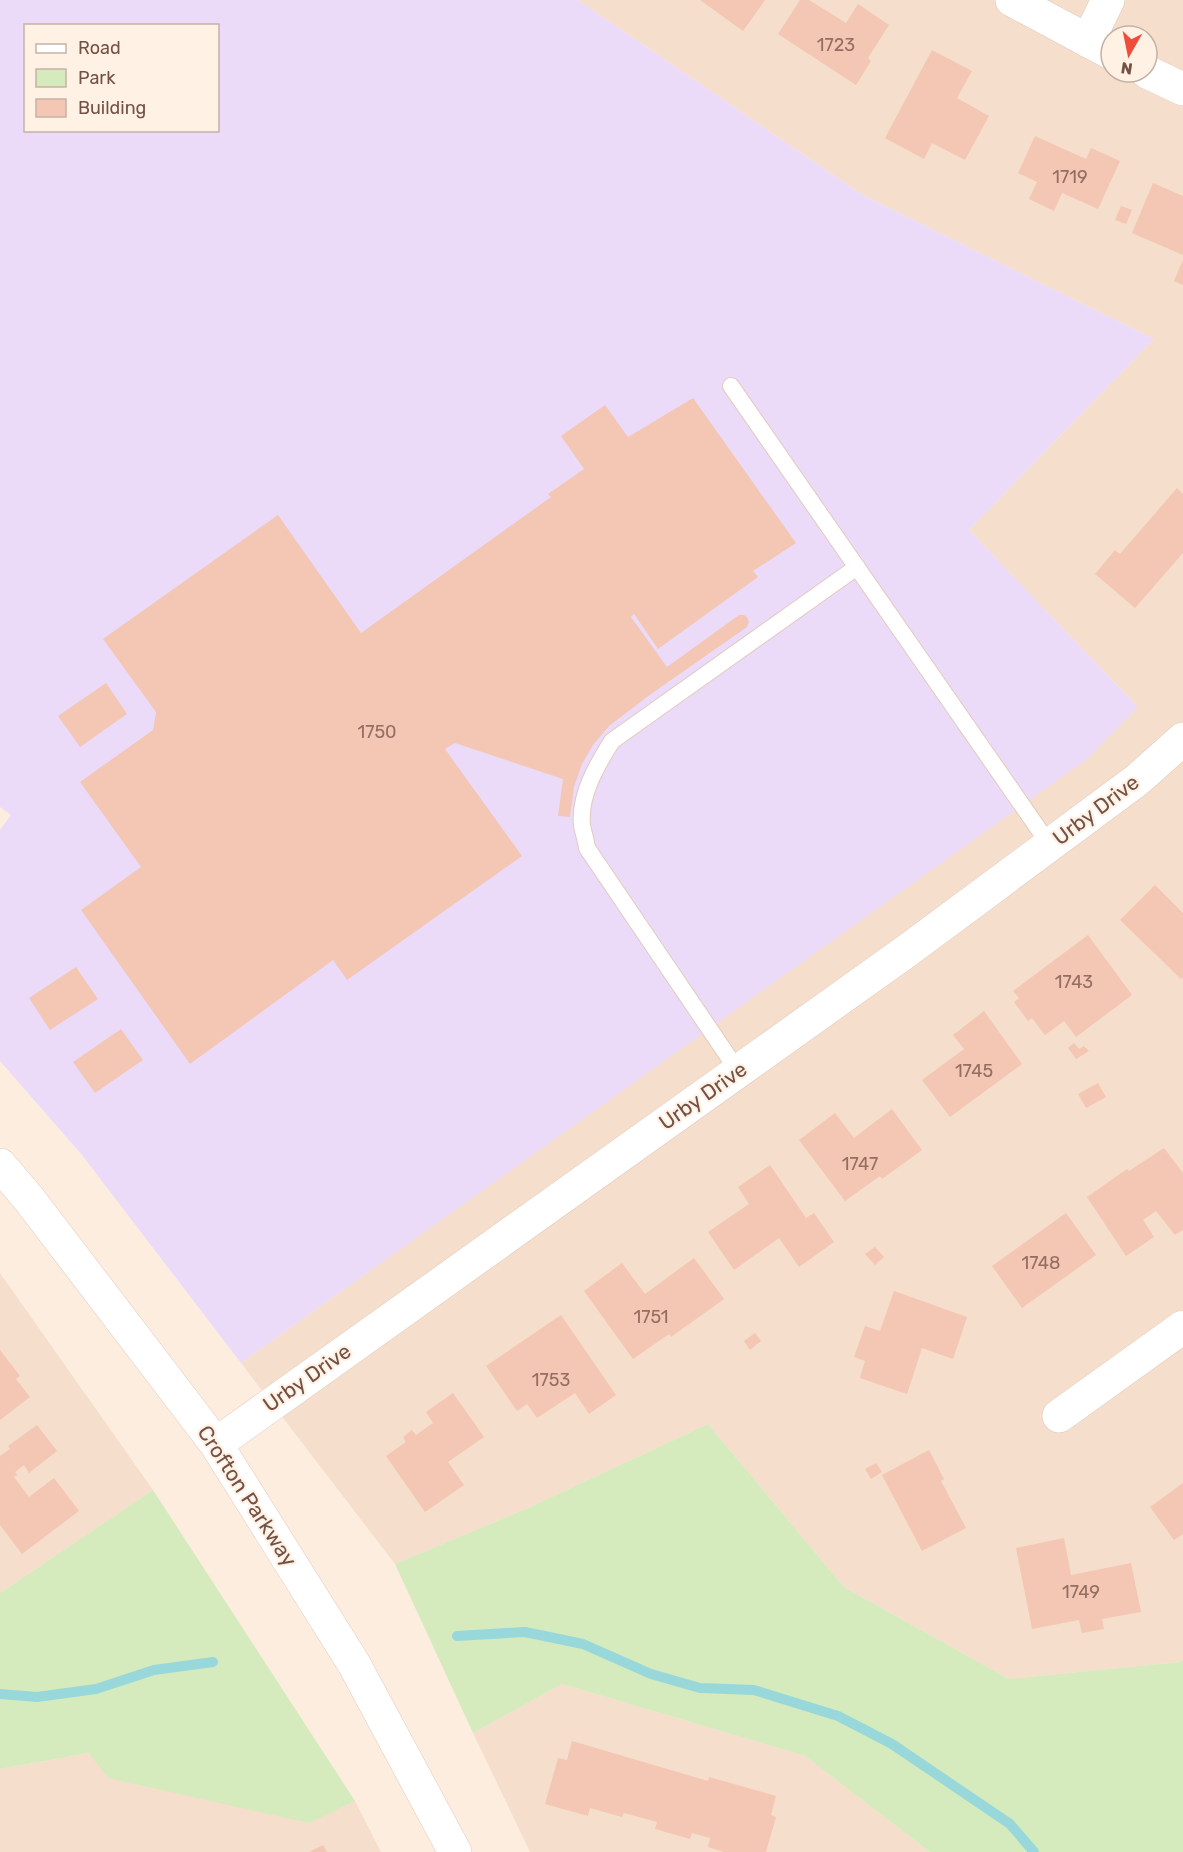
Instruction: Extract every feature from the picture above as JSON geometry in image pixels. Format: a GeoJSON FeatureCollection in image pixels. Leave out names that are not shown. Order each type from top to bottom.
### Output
{"type":"FeatureCollection","features":[{"type":"Feature","properties":{"kind":"street"},"geometry":{"type":"LineString","coordinates":[[1012,0],[1099,47]]}},
{"type":"Feature","properties":{"kind":"street"},"geometry":{"type":"LineString","coordinates":[[1103,24],[1108,0]]}},
{"type":"Feature","properties":{"kind":"street"},"geometry":{"type":"LineString","coordinates":[[1159,78],[1183,89]]}},
{"type":"Feature","properties":{"kind":"street","name":"Urby Drive"},"geometry":{"type":"LineString","coordinates":[[216,1444],[908,950],[1137,780],[1183,739]]}},
{"type":"Feature","properties":{"kind":"street","name":"Crofton Parkway"},"geometry":{"type":"LineString","coordinates":[[0,1166],[29,1199],[216,1444],[354,1664],[455,1852]]}},
{"type":"Feature","properties":{"kind":"street"},"geometry":{"type":"LineString","coordinates":[[1059,1416],[1183,1327]]}},
{"type":"Feature","properties":{"kind":"lane"},"geometry":{"type":"LineString","coordinates":[[731,386],[1049,844]]}},
{"type":"Feature","properties":{"kind":"lane"},"geometry":{"type":"LineString","coordinates":[[738,1071],[587,848],[582,823],[585,798],[594,770],[612,741],[857,567]]}},
{"type":"Feature","properties":{"kind":"shaded area"},"geometry":{"type":"Polygon","coordinates":[[[0,0],[578,0],[861,194],[1154,339],[969,530],[1138,707],[1087,759],[241,1363],[82,1155],[0,1061],[0,830],[11,815],[0,807],[0,0]]]}},
{"type":"Feature","properties":{"kind":"shaded area"},"geometry":{"type":"Polygon","coordinates":[[[578,0],[1183,0],[1183,1660],[1009,1679],[844,1587],[708,1424],[528,1508],[395,1564],[241,1363],[1086,759],[1138,707],[969,530],[1154,339],[861,194],[578,0]]]}},
{"type":"Feature","properties":{"kind":"shaded area"},"geometry":{"type":"Polygon","coordinates":[[[0,1273],[153,1490],[0,1593],[0,1273]]]}},
{"type":"Feature","properties":{"kind":"shaded area"},"geometry":{"type":"Polygon","coordinates":[[[562,1684],[805,1756],[930,1852],[530,1852],[473,1733],[562,1684]]]}},
{"type":"Feature","properties":{"kind":"shaded area"},"geometry":{"type":"Polygon","coordinates":[[[89,1753],[308,1823],[355,1801],[381,1852],[0,1852],[0,1769],[89,1753]]]}},
{"type":"Feature","properties":{"kind":"green space"},"geometry":{"type":"Polygon","coordinates":[[[708,1424],[844,1587],[1009,1679],[1183,1660],[1183,1852],[930,1852],[805,1756],[562,1684],[473,1733],[395,1564],[528,1508],[708,1424]]]}},
{"type":"Feature","properties":{"kind":"green space"},"geometry":{"type":"Polygon","coordinates":[[[153,1490],[355,1801],[309,1823],[108,1778],[89,1753],[0,1769],[0,1593],[153,1490]]]}},
{"type":"Feature","properties":{"kind":"building"},"geometry":{"type":"Polygon","coordinates":[[[700,0],[765,0],[743,31],[700,0]]]}},
{"type":"Feature","properties":{"kind":"building"},"geometry":{"type":"Polygon","coordinates":[[[800,0],[809,0],[846,23],[858,4],[889,25],[868,58],[871,61],[856,85],[778,34],[800,0]]]}},
{"type":"Feature","properties":{"kind":"building"},"geometry":{"type":"Polygon","coordinates":[[[932,50],[972,71],[957,98],[989,116],[965,160],[932,143],[924,159],[885,138],[932,50]]]}},
{"type":"Feature","properties":{"kind":"building"},"geometry":{"type":"Polygon","coordinates":[[[1035,136],[1086,159],[1091,148],[1120,161],[1098,209],[1062,193],[1054,211],[1029,199],[1037,182],[1018,173],[1035,136]]]}},
{"type":"Feature","properties":{"kind":"building"},"geometry":{"type":"Polygon","coordinates":[[[1153,183],[1183,196],[1183,255],[1132,233],[1153,183]]]}},
{"type":"Feature","properties":{"kind":"building"},"geometry":{"type":"Polygon","coordinates":[[[1121,206],[1132,210],[1126,224],[1115,220],[1121,206]]]}},
{"type":"Feature","properties":{"kind":"building"},"geometry":{"type":"Polygon","coordinates":[[[1183,260],[1183,285],[1174,281],[1183,260]]]}},
{"type":"Feature","properties":{"kind":"building"},"geometry":{"type":"Polygon","coordinates":[[[693,398],[796,543],[753,571],[758,577],[658,649],[634,614],[631,617],[667,667],[739,615],[747,617],[749,622],[747,627],[609,726],[593,745],[582,764],[574,787],[570,817],[558,816],[563,779],[455,743],[445,749],[522,856],[347,980],[333,960],[190,1064],[81,910],[141,867],[80,782],[153,730],[156,712],[103,639],[278,515],[361,633],[551,497],[548,494],[584,469],[561,436],[568,431],[605,405],[628,437],[693,398]]]}},
{"type":"Feature","properties":{"kind":"building"},"geometry":{"type":"Polygon","coordinates":[[[1177,488],[1183,494],[1183,553],[1135,608],[1095,574],[1115,550],[1120,554],[1177,488]]]}},
{"type":"Feature","properties":{"kind":"building"},"geometry":{"type":"Polygon","coordinates":[[[106,683],[127,714],[80,747],[58,716],[106,683]]]}},
{"type":"Feature","properties":{"kind":"building"},"geometry":{"type":"Polygon","coordinates":[[[1155,885],[1183,913],[1183,977],[1181,979],[1120,920],[1155,885]]]}},
{"type":"Feature","properties":{"kind":"building"},"geometry":{"type":"Polygon","coordinates":[[[1088,935],[1132,995],[1076,1037],[1064,1021],[1045,1035],[1032,1018],[1028,1021],[1014,1002],[1019,998],[1013,991],[1088,935]]]}},
{"type":"Feature","properties":{"kind":"building"},"geometry":{"type":"Polygon","coordinates":[[[76,967],[98,999],[50,1030],[29,998],[76,967]]]}},
{"type":"Feature","properties":{"kind":"building"},"geometry":{"type":"Polygon","coordinates":[[[984,1011],[1022,1064],[950,1117],[922,1080],[964,1049],[953,1035],[984,1011]]]}},
{"type":"Feature","properties":{"kind":"building"},"geometry":{"type":"Polygon","coordinates":[[[121,1029],[143,1060],[95,1093],[73,1062],[121,1029]]]}},
{"type":"Feature","properties":{"kind":"building"},"geometry":{"type":"Polygon","coordinates":[[[1074,1043],[1079,1049],[1084,1046],[1089,1051],[1076,1059],[1068,1048],[1074,1043]]]}},
{"type":"Feature","properties":{"kind":"building"},"geometry":{"type":"Polygon","coordinates":[[[1098,1083],[1106,1097],[1086,1108],[1078,1094],[1098,1083]]]}},
{"type":"Feature","properties":{"kind":"building"},"geometry":{"type":"Polygon","coordinates":[[[892,1109],[922,1150],[882,1179],[880,1176],[845,1201],[799,1140],[835,1113],[854,1138],[892,1109]]]}},
{"type":"Feature","properties":{"kind":"building"},"geometry":{"type":"Polygon","coordinates":[[[1164,1148],[1183,1173],[1183,1230],[1175,1235],[1156,1211],[1143,1220],[1154,1237],[1126,1256],[1087,1197],[1127,1169],[1129,1171],[1164,1148]]]}},
{"type":"Feature","properties":{"kind":"building"},"geometry":{"type":"Polygon","coordinates":[[[770,1165],[806,1218],[814,1213],[834,1242],[799,1267],[779,1238],[734,1270],[708,1232],[749,1204],[738,1187],[770,1165]]]}},
{"type":"Feature","properties":{"kind":"building"},"geometry":{"type":"Polygon","coordinates":[[[1066,1213],[1096,1255],[1022,1308],[992,1266],[1066,1213]]]}},
{"type":"Feature","properties":{"kind":"building"},"geometry":{"type":"Polygon","coordinates":[[[875,1247],[884,1257],[875,1265],[865,1254],[875,1247]]]}},
{"type":"Feature","properties":{"kind":"building"},"geometry":{"type":"Polygon","coordinates":[[[694,1258],[724,1299],[671,1337],[669,1334],[633,1359],[584,1291],[622,1263],[645,1294],[694,1258]]]}},
{"type":"Feature","properties":{"kind":"building"},"geometry":{"type":"Polygon","coordinates":[[[894,1291],[967,1317],[953,1359],[922,1348],[907,1394],[860,1378],[865,1361],[854,1357],[865,1326],[880,1331],[894,1291]]]}},
{"type":"Feature","properties":{"kind":"building"},"geometry":{"type":"Polygon","coordinates":[[[561,1315],[616,1395],[589,1414],[575,1393],[537,1418],[527,1404],[517,1411],[486,1366],[561,1315]]]}},
{"type":"Feature","properties":{"kind":"building"},"geometry":{"type":"Polygon","coordinates":[[[755,1333],[761,1341],[750,1350],[744,1341],[755,1333]]]}},
{"type":"Feature","properties":{"kind":"building"},"geometry":{"type":"Polygon","coordinates":[[[0,1350],[20,1376],[16,1379],[30,1397],[0,1420],[0,1350]]]}},
{"type":"Feature","properties":{"kind":"building"},"geometry":{"type":"Polygon","coordinates":[[[453,1393],[484,1437],[448,1462],[464,1485],[425,1512],[386,1456],[406,1442],[403,1437],[412,1430],[416,1435],[433,1423],[426,1412],[453,1393]]]}},
{"type":"Feature","properties":{"kind":"building"},"geometry":{"type":"Polygon","coordinates":[[[37,1425],[57,1451],[29,1473],[24,1465],[15,1472],[17,1475],[14,1477],[29,1497],[54,1478],[79,1511],[22,1554],[0,1525],[0,1456],[10,1449],[8,1446],[37,1425]]]}},
{"type":"Feature","properties":{"kind":"building"},"geometry":{"type":"Polygon","coordinates":[[[929,1450],[944,1479],[941,1481],[966,1528],[922,1551],[882,1475],[929,1450]]]}},
{"type":"Feature","properties":{"kind":"building"},"geometry":{"type":"Polygon","coordinates":[[[876,1463],[882,1472],[871,1479],[865,1469],[876,1463]]]}},
{"type":"Feature","properties":{"kind":"building"},"geometry":{"type":"Polygon","coordinates":[[[1183,1483],[1183,1534],[1174,1540],[1150,1507],[1183,1483]]]}},
{"type":"Feature","properties":{"kind":"building"},"geometry":{"type":"Polygon","coordinates":[[[1064,1538],[1071,1575],[1131,1563],[1141,1612],[1102,1619],[1104,1629],[1082,1633],[1079,1620],[1032,1629],[1016,1548],[1064,1538]]]}},
{"type":"Feature","properties":{"kind":"building"},"geometry":{"type":"Polygon","coordinates":[[[572,1741],[708,1781],[709,1777],[776,1796],[771,1815],[776,1817],[766,1852],[724,1852],[708,1847],[710,1838],[692,1833],[690,1839],[655,1829],[657,1822],[624,1813],[622,1817],[590,1808],[588,1816],[545,1804],[558,1758],[567,1760],[572,1741]]]}},
{"type":"Feature","properties":{"kind":"building"},"geometry":{"type":"Polygon","coordinates":[[[323,1845],[327,1852],[309,1852],[323,1845]]]}},
{"type":"Feature","properties":{"kind":"waterway"},"geometry":{"type":"LineString","coordinates":[[457,1636],[525,1632],[583,1644],[651,1674],[700,1688],[754,1690],[838,1716],[892,1744],[1010,1824],[1034,1852]]}},
{"type":"Feature","properties":{"kind":"waterway"},"geometry":{"type":"LineString","coordinates":[[0,1694],[37,1697],[96,1689],[154,1670],[213,1662]]}}]}
